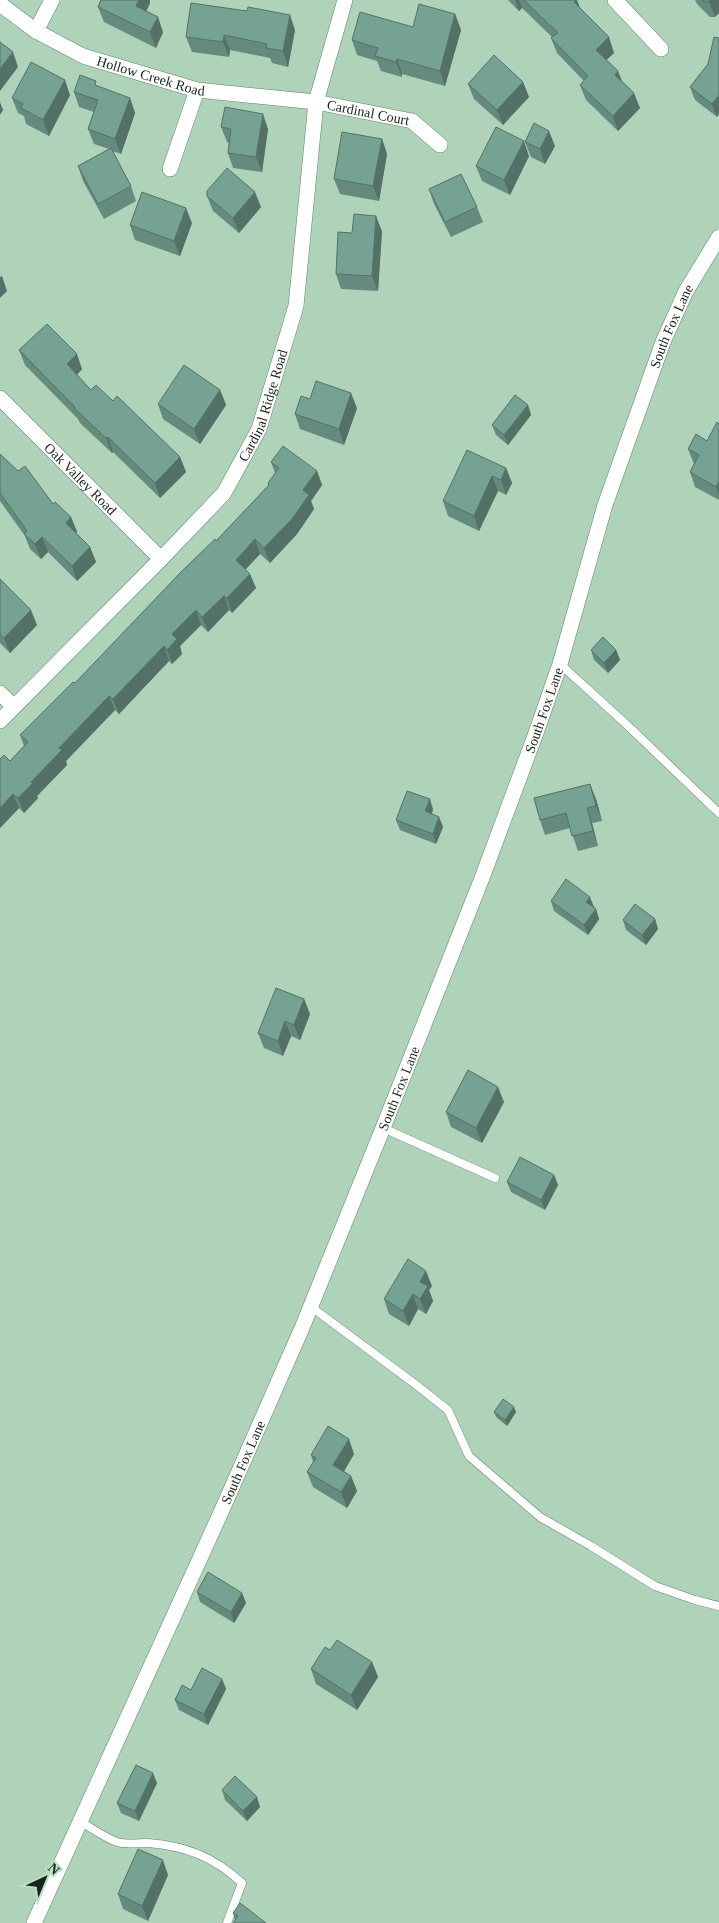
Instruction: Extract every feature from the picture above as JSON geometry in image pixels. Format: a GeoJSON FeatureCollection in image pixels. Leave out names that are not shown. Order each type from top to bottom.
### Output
{"type":"FeatureCollection","features":[{"type":"Feature","properties":{"kind":"street"},"geometry":{"type":"LineString","coordinates":[[36,31],[52,0]]}},
{"type":"Feature","properties":{"kind":"street","name":"Cardinal Ridge Road"},"geometry":{"type":"LineString","coordinates":[[0,721],[161,559],[224,492],[260,430],[296,306],[316,102],[344,0]]}},
{"type":"Feature","properties":{"kind":"street"},"geometry":{"type":"LineString","coordinates":[[615,0],[661,49]]}},
{"type":"Feature","properties":{"kind":"street","name":"Hollow Creek Road"},"geometry":{"type":"LineString","coordinates":[[0,4],[36,31],[83,56],[197,90],[316,102]]}},
{"type":"Feature","properties":{"kind":"street"},"geometry":{"type":"LineString","coordinates":[[170,169],[197,90]]}},
{"type":"Feature","properties":{"kind":"street","name":"Cardinal Court"},"geometry":{"type":"LineString","coordinates":[[316,102],[412,120],[440,145]]}},
{"type":"Feature","properties":{"kind":"street","name":"South Fox Lane"},"geometry":{"type":"LineString","coordinates":[[34,1923],[225,1501],[310,1306],[383,1128],[482,878],[536,733],[560,664],[605,505],[663,342],[686,290],[719,237]]}},
{"type":"Feature","properties":{"kind":"street","name":"Oak Valley Road"},"geometry":{"type":"LineString","coordinates":[[0,398],[161,559]]}},
{"type":"Feature","properties":{"kind":"street"},"geometry":{"type":"LineString","coordinates":[[0,693],[14,707]]}},
{"type":"Feature","properties":{"kind":"lane"},"geometry":{"type":"LineString","coordinates":[[560,664],[719,813]]}},
{"type":"Feature","properties":{"kind":"lane"},"geometry":{"type":"LineString","coordinates":[[383,1128],[495,1178]]}},
{"type":"Feature","properties":{"kind":"lane"},"geometry":{"type":"LineString","coordinates":[[310,1306],[448,1410],[469,1456],[540,1517],[655,1586],[719,1606]]}},
{"type":"Feature","properties":{"kind":"lane"},"geometry":{"type":"LineString","coordinates":[[80,1821],[119,1842],[173,1846],[205,1856],[226,1868],[242,1884],[227,1923]]}},
{"type":"Feature","properties":{"kind":"building"},"geometry":{"type":"Polygon","coordinates":[[[101,0],[139,0],[136,6],[158,17],[150,32],[98,7],[101,0]]]}},
{"type":"Feature","properties":{"kind":"building"},"geometry":{"type":"Polygon","coordinates":[[[524,0],[576,0],[574,2],[609,37],[596,50],[618,71],[615,75],[634,93],[613,116],[580,85],[588,76],[551,38],[558,33],[524,0]]]}},
{"type":"Feature","properties":{"kind":"building"},"geometry":{"type":"Polygon","coordinates":[[[191,3],[247,11],[248,7],[290,15],[283,51],[266,48],[267,44],[224,35],[223,42],[186,37],[191,3]]]}},
{"type":"Feature","properties":{"kind":"building"},"geometry":{"type":"Polygon","coordinates":[[[419,4],[455,14],[440,71],[397,59],[396,62],[375,56],[378,48],[352,40],[360,12],[413,27],[419,4]]]}},
{"type":"Feature","properties":{"kind":"building"},"geometry":{"type":"Polygon","coordinates":[[[714,37],[719,38],[719,95],[712,104],[690,87],[708,64],[714,37]]]}},
{"type":"Feature","properties":{"kind":"building"},"geometry":{"type":"Polygon","coordinates":[[[0,42],[13,52],[0,69],[0,42]]]}},
{"type":"Feature","properties":{"kind":"building"},"geometry":{"type":"Polygon","coordinates":[[[494,55],[523,82],[497,110],[468,84],[494,55]]]}},
{"type":"Feature","properties":{"kind":"building"},"geometry":{"type":"Polygon","coordinates":[[[31,62],[65,80],[43,120],[21,108],[23,104],[12,98],[31,62]]]}},
{"type":"Feature","properties":{"kind":"building"},"geometry":{"type":"Polygon","coordinates":[[[80,75],[96,81],[95,85],[130,98],[115,139],[88,129],[98,100],[74,92],[80,75]]]}},
{"type":"Feature","properties":{"kind":"building"},"geometry":{"type":"Polygon","coordinates":[[[225,107],[263,114],[256,157],[228,153],[231,129],[221,127],[225,107]]]}},
{"type":"Feature","properties":{"kind":"building"},"geometry":{"type":"Polygon","coordinates":[[[534,123],[549,131],[540,149],[525,142],[534,123]]]}},
{"type":"Feature","properties":{"kind":"building"},"geometry":{"type":"Polygon","coordinates":[[[496,127],[524,141],[504,180],[476,166],[496,127]]]}},
{"type":"Feature","properties":{"kind":"building"},"geometry":{"type":"Polygon","coordinates":[[[342,132],[382,139],[373,186],[334,179],[342,132]]]}},
{"type":"Feature","properties":{"kind":"building"},"geometry":{"type":"Polygon","coordinates":[[[111,148],[131,186],[98,204],[78,166],[111,148]]]}},
{"type":"Feature","properties":{"kind":"building"},"geometry":{"type":"Polygon","coordinates":[[[227,168],[255,192],[233,218],[207,196],[207,191],[227,168]]]}},
{"type":"Feature","properties":{"kind":"building"},"geometry":{"type":"Polygon","coordinates":[[[461,174],[477,207],[445,222],[429,189],[461,174]]]}},
{"type":"Feature","properties":{"kind":"building"},"geometry":{"type":"Polygon","coordinates":[[[142,192],[186,208],[174,241],[130,225],[142,192]]]}},
{"type":"Feature","properties":{"kind":"building"},"geometry":{"type":"Polygon","coordinates":[[[354,214],[376,216],[372,276],[336,274],[338,232],[352,233],[354,214]]]}},
{"type":"Feature","properties":{"kind":"building"},"geometry":{"type":"Polygon","coordinates":[[[47,324],[77,354],[67,364],[91,390],[96,385],[113,401],[117,396],[180,457],[155,483],[108,437],[106,438],[74,408],[19,350],[47,324]]]}},
{"type":"Feature","properties":{"kind":"building"},"geometry":{"type":"Polygon","coordinates":[[[184,365],[220,390],[194,429],[158,404],[184,365]]]}},
{"type":"Feature","properties":{"kind":"building"},"geometry":{"type":"Polygon","coordinates":[[[316,381],[351,393],[339,429],[295,414],[301,396],[310,399],[316,381]]]}},
{"type":"Feature","properties":{"kind":"building"},"geometry":{"type":"Polygon","coordinates":[[[515,395],[528,405],[504,435],[492,425],[515,395]]]}},
{"type":"Feature","properties":{"kind":"building"},"geometry":{"type":"Polygon","coordinates":[[[717,422],[719,424],[719,481],[716,487],[690,472],[699,455],[688,449],[696,434],[707,441],[717,422]]]}},
{"type":"Feature","properties":{"kind":"building"},"geometry":{"type":"Polygon","coordinates":[[[283,446],[317,471],[303,490],[309,495],[292,519],[264,548],[255,539],[236,560],[250,574],[227,598],[224,596],[202,617],[196,610],[172,634],[177,639],[167,650],[164,646],[113,699],[109,696],[59,748],[62,750],[31,782],[33,783],[18,798],[13,794],[0,808],[0,759],[4,755],[10,761],[28,742],[20,735],[73,682],[75,683],[181,572],[215,539],[216,541],[269,485],[268,483],[279,468],[271,462],[283,446]]]}},
{"type":"Feature","properties":{"kind":"building"},"geometry":{"type":"Polygon","coordinates":[[[467,450],[506,468],[501,480],[492,476],[474,516],[443,501],[467,450]]]}},
{"type":"Feature","properties":{"kind":"building"},"geometry":{"type":"Polygon","coordinates":[[[0,454],[18,471],[25,466],[53,504],[55,502],[71,517],[66,523],[90,547],[72,566],[42,537],[35,544],[24,534],[27,531],[0,493],[0,454]]]}},
{"type":"Feature","properties":{"kind":"building"},"geometry":{"type":"Polygon","coordinates":[[[0,579],[31,610],[4,638],[0,634],[0,579]]]}},
{"type":"Feature","properties":{"kind":"building"},"geometry":{"type":"Polygon","coordinates":[[[603,637],[616,650],[604,663],[591,650],[603,637]]]}},
{"type":"Feature","properties":{"kind":"building"},"geometry":{"type":"Polygon","coordinates":[[[590,784],[596,806],[587,808],[593,831],[572,836],[566,813],[540,820],[534,798],[590,784]]]}},
{"type":"Feature","properties":{"kind":"building"},"geometry":{"type":"Polygon","coordinates":[[[407,791],[430,799],[425,811],[439,817],[433,834],[396,820],[407,791]]]}},
{"type":"Feature","properties":{"kind":"building"},"geometry":{"type":"Polygon","coordinates":[[[566,879],[590,897],[586,902],[596,909],[584,925],[551,901],[566,879]]]}},
{"type":"Feature","properties":{"kind":"building"},"geometry":{"type":"Polygon","coordinates":[[[635,904],[655,919],[642,935],[623,920],[635,904]]]}},
{"type":"Feature","properties":{"kind":"building"},"geometry":{"type":"Polygon","coordinates":[[[276,988],[304,999],[294,1025],[285,1021],[278,1041],[258,1033],[276,988]]]}},
{"type":"Feature","properties":{"kind":"building"},"geometry":{"type":"Polygon","coordinates":[[[468,1070],[498,1087],[476,1128],[446,1112],[468,1070]]]}},
{"type":"Feature","properties":{"kind":"building"},"geometry":{"type":"Polygon","coordinates":[[[520,1157],[554,1175],[541,1200],[507,1182],[520,1157]]]}},
{"type":"Feature","properties":{"kind":"building"},"geometry":{"type":"Polygon","coordinates":[[[408,1259],[426,1271],[420,1282],[428,1286],[420,1299],[413,1294],[403,1311],[384,1299],[408,1259]]]}},
{"type":"Feature","properties":{"kind":"building"},"geometry":{"type":"Polygon","coordinates":[[[503,1399],[514,1407],[505,1420],[494,1412],[503,1399]]]}},
{"type":"Feature","properties":{"kind":"building"},"geometry":{"type":"Polygon","coordinates":[[[328,1426],[349,1439],[333,1465],[351,1476],[341,1492],[307,1472],[316,1458],[311,1455],[328,1426]]]}},
{"type":"Feature","properties":{"kind":"building"},"geometry":{"type":"Polygon","coordinates":[[[208,1572],[242,1593],[231,1612],[197,1592],[208,1572]]]}},
{"type":"Feature","properties":{"kind":"building"},"geometry":{"type":"Polygon","coordinates":[[[337,1640],[372,1662],[351,1695],[311,1669],[325,1647],[330,1650],[337,1640]]]}},
{"type":"Feature","properties":{"kind":"building"},"geometry":{"type":"Polygon","coordinates":[[[202,1668],[222,1679],[204,1714],[175,1700],[182,1685],[191,1690],[202,1668]]]}},
{"type":"Feature","properties":{"kind":"building"},"geometry":{"type":"Polygon","coordinates":[[[136,1765],[153,1773],[135,1811],[117,1803],[136,1765]]]}},
{"type":"Feature","properties":{"kind":"building"},"geometry":{"type":"Polygon","coordinates":[[[235,1776],[257,1797],[243,1811],[222,1790],[235,1776]]]}},
{"type":"Feature","properties":{"kind":"building"},"geometry":{"type":"Polygon","coordinates":[[[138,1849],[163,1860],[142,1906],[118,1894],[138,1849]]]}},
{"type":"Feature","properties":{"kind":"building"},"geometry":{"type":"Polygon","coordinates":[[[240,1903],[266,1923],[233,1923],[238,1916],[233,1913],[240,1903]]]}}]}
